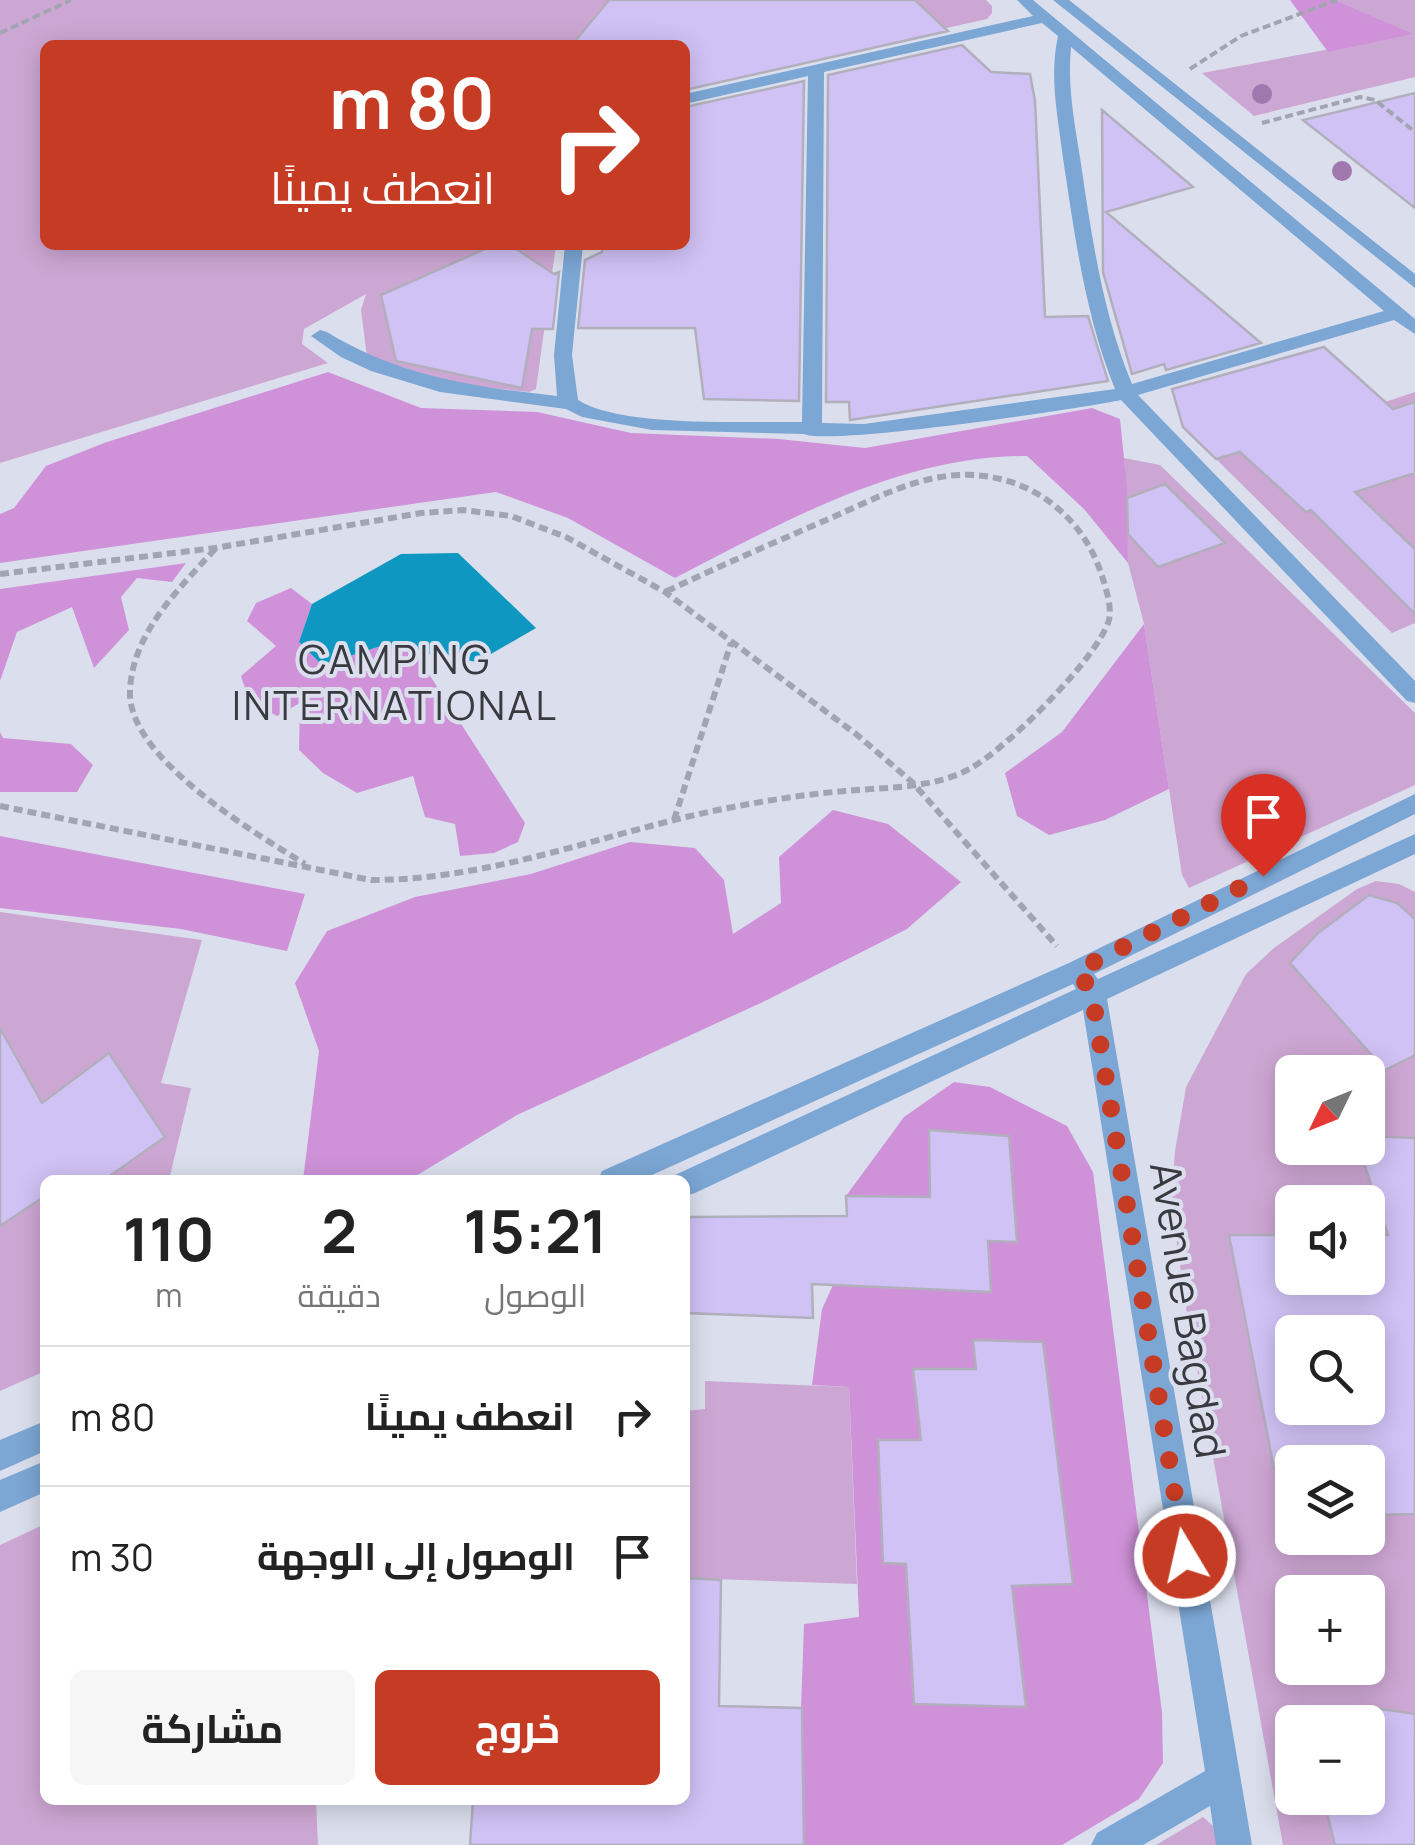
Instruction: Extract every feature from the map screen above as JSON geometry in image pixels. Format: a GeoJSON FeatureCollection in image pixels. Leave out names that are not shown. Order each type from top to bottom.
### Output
{"type":"FeatureCollection","features":[{"type":"Feature","properties":{"kind":"street"},"geometry":{"type":"LineString","coordinates":[[1024,0],[1415,328]]}},
{"type":"Feature","properties":{"kind":"street"},"geometry":{"type":"LineString","coordinates":[[1060,0],[1415,283]]}},
{"type":"Feature","properties":{"kind":"street"},"geometry":{"type":"LineString","coordinates":[[690,99],[1043,18]]}},
{"type":"Feature","properties":{"kind":"street"},"geometry":{"type":"LineString","coordinates":[[1065,36],[1061,77],[1082,236],[1102,333],[1126,394],[1415,695]]}},
{"type":"Feature","properties":{"kind":"street"},"geometry":{"type":"LineString","coordinates":[[812,432],[816,69]]}},
{"type":"Feature","properties":{"kind":"street"},"geometry":{"type":"LineString","coordinates":[[571,404],[566,394],[563,355],[574,250]]}},
{"type":"Feature","properties":{"kind":"street"},"geometry":{"type":"LineString","coordinates":[[320,336],[349,357],[454,391],[571,404],[582,411],[622,421],[812,432],[864,430],[1126,394],[1398,314]]}},
{"type":"Feature","properties":{"kind":"street"},"geometry":{"type":"LineString","coordinates":[[690,1181],[1085,982],[1415,804]]}},
{"type":"Feature","properties":{"kind":"street"},"geometry":{"type":"LineString","coordinates":[[624,1175],[1415,843]]}},
{"type":"Feature","properties":{"kind":"street","name":"Avenue Bagdad"},"geometry":{"type":"LineString","coordinates":[[1085,982],[1234,1845]]}},
{"type":"Feature","properties":{"kind":"street"},"geometry":{"type":"LineString","coordinates":[[0,1456],[40,1438]]}},
{"type":"Feature","properties":{"kind":"street"},"geometry":{"type":"LineString","coordinates":[[0,1496],[40,1478]]}},
{"type":"Feature","properties":{"kind":"street"},"geometry":{"type":"LineString","coordinates":[[1109,1845],[1223,1780]]}},
{"type":"Feature","properties":{"kind":"path"},"geometry":{"type":"LineString","coordinates":[[0,33],[72,0]]}},
{"type":"Feature","properties":{"kind":"path"},"geometry":{"type":"LineString","coordinates":[[1174,90],[1202,58],[1220,48],[1289,16],[1337,0]]}},
{"type":"Feature","properties":{"kind":"path"},"geometry":{"type":"LineString","coordinates":[[1227,132],[1360,98],[1375,100],[1415,132]]}},
{"type":"Feature","properties":{"kind":"path"},"geometry":{"type":"LineString","coordinates":[[0,806],[372,880],[454,878],[674,820],[773,800],[933,782],[970,769],[1073,674],[1102,635],[1109,605],[1099,562],[1074,521],[1038,492],[998,476],[936,478],[906,486],[665,592]]}},
{"type":"Feature","properties":{"kind":"path"},"geometry":{"type":"LineString","coordinates":[[0,574],[216,548],[463,510],[511,516],[566,537],[665,592],[856,734],[912,782],[1085,982]]}},
{"type":"Feature","properties":{"kind":"path"},"geometry":{"type":"LineString","coordinates":[[216,548],[178,591],[142,642],[132,674],[131,706],[151,744],[185,777],[244,826],[310,867]]}},
{"type":"Feature","properties":{"kind":"path"},"geometry":{"type":"LineString","coordinates":[[674,820],[731,643]]}},
{"type":"Feature","properties":{"kind":"shaded area"},"geometry":{"type":"Polygon","coordinates":[[[0,0],[986,0],[992,6],[987,19],[736,75],[690,48],[690,40],[40,40],[40,250],[555,250],[536,389],[529,392],[456,384],[367,357],[361,310],[366,294],[304,329],[302,344],[328,363],[0,463],[0,0]]]}},
{"type":"Feature","properties":{"kind":"shaded area"},"geometry":{"type":"Polygon","coordinates":[[[1290,0],[1335,0],[1413,34],[1328,52],[1290,0]]]}},
{"type":"Feature","properties":{"kind":"shaded area"},"geometry":{"type":"Polygon","coordinates":[[[1335,0],[1415,0],[1415,77],[1254,116],[1202,73],[1411,34],[1335,0]]]}},
{"type":"Feature","properties":{"kind":"shaded area"},"geometry":{"type":"Polygon","coordinates":[[[328,372],[421,408],[537,412],[631,433],[779,439],[865,448],[1092,408],[1120,419],[1127,488],[1128,563],[1084,509],[1027,456],[934,467],[889,480],[801,514],[675,578],[568,518],[496,492],[0,563],[0,514],[14,508],[46,466],[104,443],[328,372]]]}},
{"type":"Feature","properties":{"kind":"shaded area"},"geometry":{"type":"Polygon","coordinates":[[[1415,392],[1415,623],[1392,633],[1216,459],[1415,392]]]}},
{"type":"Feature","properties":{"kind":"shaded area"},"geometry":{"type":"Polygon","coordinates":[[[1124,458],[1160,465],[1415,713],[1415,785],[1189,888],[1182,875],[1144,624],[1128,563],[1124,458]]]}},
{"type":"Feature","properties":{"kind":"shaded area"},"geometry":{"type":"Polygon","coordinates":[[[186,563],[172,582],[137,578],[121,597],[129,630],[94,668],[72,607],[17,632],[0,681],[0,589],[186,563]]]}},
{"type":"Feature","properties":{"kind":"shaded area"},"geometry":{"type":"Polygon","coordinates":[[[291,588],[312,604],[299,642],[322,665],[381,646],[414,651],[525,823],[518,842],[494,853],[460,856],[455,824],[425,817],[413,776],[357,793],[323,773],[299,750],[300,703],[277,716],[249,701],[241,676],[276,646],[247,621],[256,603],[291,588]]]}},
{"type":"Feature","properties":{"kind":"shaded area"},"geometry":{"type":"Polygon","coordinates":[[[1144,624],[1169,789],[1105,820],[1049,835],[1017,816],[1005,773],[1062,732],[1144,624]]]}},
{"type":"Feature","properties":{"kind":"shaded area"},"geometry":{"type":"Polygon","coordinates":[[[0,732],[3,738],[71,744],[93,765],[77,792],[0,792],[0,732]]]}},
{"type":"Feature","properties":{"kind":"shaded area"},"geometry":{"type":"Polygon","coordinates":[[[833,810],[888,824],[961,882],[907,929],[767,1000],[517,1115],[417,1175],[304,1175],[319,1051],[295,983],[327,931],[415,897],[531,874],[630,842],[695,848],[724,880],[733,934],[781,903],[779,857],[833,810]]]}},
{"type":"Feature","properties":{"kind":"shaded area"},"geometry":{"type":"Polygon","coordinates":[[[0,836],[305,894],[287,951],[181,929],[0,908],[0,836]]]}},
{"type":"Feature","properties":{"kind":"shaded area"},"geometry":{"type":"Polygon","coordinates":[[[1376,881],[1399,884],[1415,892],[1415,1845],[1283,1845],[1278,1815],[1385,1815],[1385,1705],[1275,1705],[1275,1801],[1186,1308],[1171,1202],[1186,1087],[1246,974],[1274,948],[1357,889],[1376,881]]]}},
{"type":"Feature","properties":{"kind":"shaded area"},"geometry":{"type":"Polygon","coordinates":[[[0,912],[202,940],[161,1083],[191,1088],[170,1175],[40,1175],[40,1373],[0,1391],[0,912]]]}},
{"type":"Feature","properties":{"kind":"shaded area"},"geometry":{"type":"Polygon","coordinates":[[[954,1082],[990,1087],[1067,1126],[1093,1172],[1162,1712],[1163,1763],[1139,1799],[1062,1845],[470,1845],[473,1805],[690,1805],[690,1668],[719,1706],[801,1708],[804,1624],[859,1617],[849,1387],[812,1385],[822,1309],[848,1252],[846,1196],[904,1117],[954,1082]]]}},
{"type":"Feature","properties":{"kind":"shaded area"},"geometry":{"type":"Polygon","coordinates":[[[705,1381],[849,1387],[857,1584],[690,1578],[690,1410],[705,1409],[705,1381]]]}},
{"type":"Feature","properties":{"kind":"shaded area"},"geometry":{"type":"Polygon","coordinates":[[[40,1526],[40,1805],[316,1805],[318,1845],[0,1845],[0,1545],[40,1526]]]}},
{"type":"Feature","properties":{"kind":"shaded area"},"geometry":{"type":"Polygon","coordinates":[[[1203,1817],[1220,1832],[1223,1845],[1156,1845],[1203,1817]]]}},
{"type":"Feature","properties":{"kind":"water"},"geometry":{"type":"Polygon","coordinates":[[[458,553],[536,628],[477,662],[381,646],[322,665],[299,642],[312,604],[401,554],[458,553]]]}},
{"type":"Feature","properties":{"kind":"building"},"geometry":{"type":"Polygon","coordinates":[[[609,0],[915,0],[948,31],[690,89],[690,40],[576,40],[609,0]]]}},
{"type":"Feature","properties":{"kind":"building"},"geometry":{"type":"Polygon","coordinates":[[[962,45],[991,72],[1030,74],[1035,101],[1045,317],[1088,316],[1108,381],[850,420],[849,402],[826,402],[828,75],[962,45]]]}},
{"type":"Feature","properties":{"kind":"building"},"geometry":{"type":"Polygon","coordinates":[[[804,81],[799,401],[704,399],[695,328],[578,328],[585,260],[602,250],[690,250],[690,106],[804,81]]]}},
{"type":"Feature","properties":{"kind":"building"},"geometry":{"type":"Polygon","coordinates":[[[1415,93],[1415,208],[1303,120],[1366,105],[1415,93]]]}},
{"type":"Feature","properties":{"kind":"building"},"geometry":{"type":"Polygon","coordinates":[[[1102,110],[1193,187],[1106,212],[1261,343],[1166,370],[1164,364],[1132,374],[1103,272],[1102,110]]]}},
{"type":"Feature","properties":{"kind":"building"},"geometry":{"type":"Polygon","coordinates":[[[483,250],[518,250],[554,274],[559,272],[553,329],[532,329],[522,388],[396,361],[381,295],[483,250]]]}},
{"type":"Feature","properties":{"kind":"building"},"geometry":{"type":"Polygon","coordinates":[[[1324,347],[1393,409],[1415,402],[1415,473],[1355,492],[1415,549],[1415,614],[1311,510],[1306,512],[1240,452],[1216,459],[1183,427],[1172,389],[1324,347]]]}},
{"type":"Feature","properties":{"kind":"building"},"geometry":{"type":"Polygon","coordinates":[[[1165,484],[1225,543],[1158,567],[1128,534],[1127,498],[1165,484]]]}},
{"type":"Feature","properties":{"kind":"building"},"geometry":{"type":"Polygon","coordinates":[[[1369,895],[1397,903],[1415,919],[1415,1055],[1385,1070],[1385,1055],[1372,1055],[1290,963],[1318,933],[1369,895]]]}},
{"type":"Feature","properties":{"kind":"building"},"geometry":{"type":"Polygon","coordinates":[[[0,1028],[42,1103],[109,1053],[165,1137],[111,1175],[40,1175],[40,1199],[0,1226],[0,1028]]]}},
{"type":"Feature","properties":{"kind":"building"},"geometry":{"type":"Polygon","coordinates":[[[929,1130],[1009,1136],[1017,1242],[988,1241],[991,1292],[812,1284],[813,1318],[690,1313],[690,1217],[847,1216],[846,1196],[930,1197],[929,1130]]]}},
{"type":"Feature","properties":{"kind":"building"},"geometry":{"type":"Polygon","coordinates":[[[1385,1137],[1415,1138],[1415,1514],[1385,1515],[1385,1445],[1275,1445],[1274,1469],[1229,1235],[1275,1235],[1275,1295],[1385,1295],[1385,1185],[1371,1185],[1365,1165],[1385,1165],[1385,1137]]]}},
{"type":"Feature","properties":{"kind":"building"},"geometry":{"type":"Polygon","coordinates":[[[973,1340],[1043,1342],[1073,1584],[1012,1586],[1026,1707],[914,1704],[906,1564],[883,1563],[878,1440],[921,1440],[913,1369],[976,1369],[973,1340]]]}},
{"type":"Feature","properties":{"kind":"building"},"geometry":{"type":"Polygon","coordinates":[[[690,1578],[721,1580],[719,1706],[802,1708],[804,1845],[470,1845],[473,1805],[690,1805],[690,1578]]]}},
{"type":"Feature","properties":{"kind":"building"},"geometry":{"type":"Polygon","coordinates":[[[1385,1710],[1415,1714],[1415,1845],[1335,1845],[1327,1815],[1385,1815],[1385,1710]]]}},
{"type":"Feature","properties":{"kind":"district","name":"CAMPING INTERNATIONAL"},"geometry":{"type":"Point","coordinates":[395,683]}},
{"type":"Feature","properties":{"kind":"route"},"geometry":{"type":"LineString","coordinates":[[1185,1556],[1092,994],[1078,970],[1263,876]]}}]}
